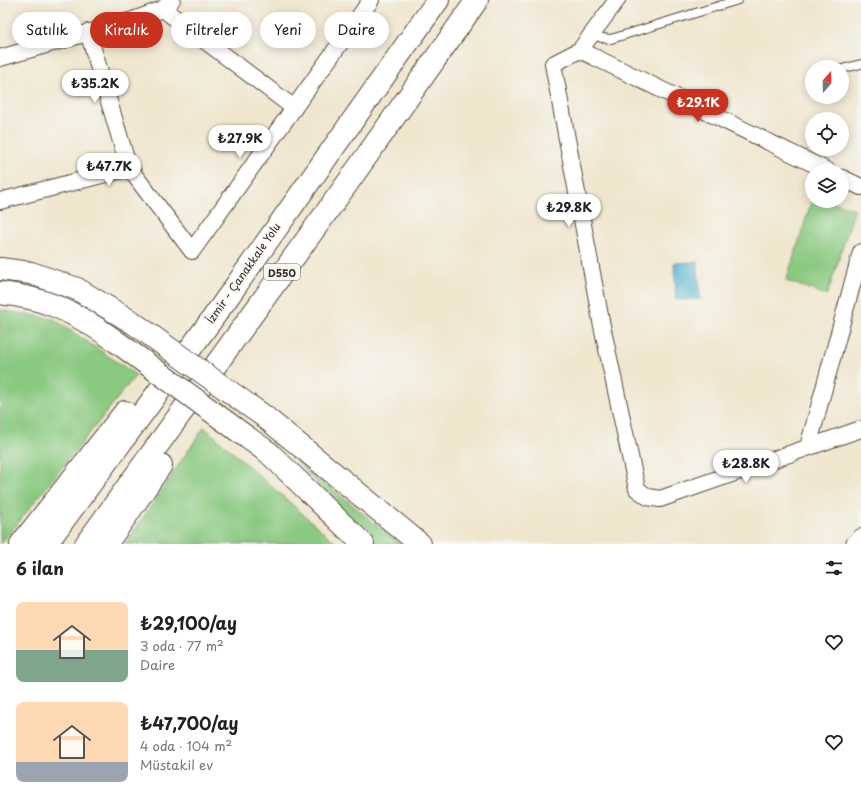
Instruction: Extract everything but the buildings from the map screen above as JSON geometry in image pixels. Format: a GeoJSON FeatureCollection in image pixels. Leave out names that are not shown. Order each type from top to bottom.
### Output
{"type":"FeatureCollection","features":[{"type":"Feature","properties":{"kind":"highway","name":"İzmir - Çanakkale Yolu"},"geometry":{"type":"LineString","coordinates":[[46,544],[213,318],[438,0]]}},
{"type":"Feature","properties":{"kind":"highway","name":"D550"},"geometry":{"type":"LineString","coordinates":[[86,544],[344,188],[477,0]]}},
{"type":"Feature","properties":{"kind":"highway"},"geometry":{"type":"LineString","coordinates":[[106,544],[278,294],[344,188]]}},
{"type":"Feature","properties":{"kind":"highway"},"geometry":{"type":"LineString","coordinates":[[0,269],[31,273],[78,289],[132,322],[265,417],[420,544]]}},
{"type":"Feature","properties":{"kind":"highway"},"geometry":{"type":"LineString","coordinates":[[0,293],[16,295],[54,305],[98,328],[269,454],[363,544]]}},
{"type":"Feature","properties":{"kind":"highway"},"geometry":{"type":"LineString","coordinates":[[21,544],[144,388],[213,318]]}},
{"type":"Feature","properties":{"kind":"street"},"geometry":{"type":"LineString","coordinates":[[88,32],[129,168],[192,251],[371,0]]}},
{"type":"Feature","properties":{"kind":"street"},"geometry":{"type":"LineString","coordinates":[[617,0],[580,50],[553,64],[601,321],[636,488],[648,498],[660,499],[861,429]]}},
{"type":"Feature","properties":{"kind":"street"},"geometry":{"type":"LineString","coordinates":[[0,58],[50,42],[133,20],[168,5],[294,108]]}},
{"type":"Feature","properties":{"kind":"street"},"geometry":{"type":"LineString","coordinates":[[580,50],[814,164]]}},
{"type":"Feature","properties":{"kind":"street"},"geometry":{"type":"LineString","coordinates":[[0,201],[129,168]]}},
{"type":"Feature","properties":{"kind":"street"},"geometry":{"type":"LineString","coordinates":[[849,181],[861,187]]}},
{"type":"Feature","properties":{"kind":"street"},"geometry":{"type":"LineString","coordinates":[[808,447],[861,252]]}},
{"type":"Feature","properties":{"kind":"street"},"geometry":{"type":"LineString","coordinates":[[854,544],[861,537]]}},
{"type":"Feature","properties":{"kind":"lane"},"geometry":{"type":"LineString","coordinates":[[592,34],[602,38],[611,39],[738,0]]}},
{"type":"Feature","properties":{"kind":"lane"},"geometry":{"type":"LineString","coordinates":[[849,67],[861,64]]}},
{"type":"Feature","properties":{"kind":"green space"},"geometry":{"type":"Polygon","coordinates":[[[849,207],[855,209],[827,295],[786,281],[809,208],[849,207]]]}},
{"type":"Feature","properties":{"kind":"green space"},"geometry":{"type":"Polygon","coordinates":[[[0,310],[54,319],[136,375],[1,544],[0,544],[0,310]]]}},
{"type":"Feature","properties":{"kind":"green space"},"geometry":{"type":"Polygon","coordinates":[[[204,427],[337,544],[125,544],[204,427]]]}},
{"type":"Feature","properties":{"kind":"green space"},"geometry":{"type":"Polygon","coordinates":[[[289,453],[400,544],[373,544],[289,453]]]}},
{"type":"Feature","properties":{"kind":"water"},"geometry":{"type":"Polygon","coordinates":[[[698,262],[700,299],[676,300],[674,263],[698,262]]]}}]}
